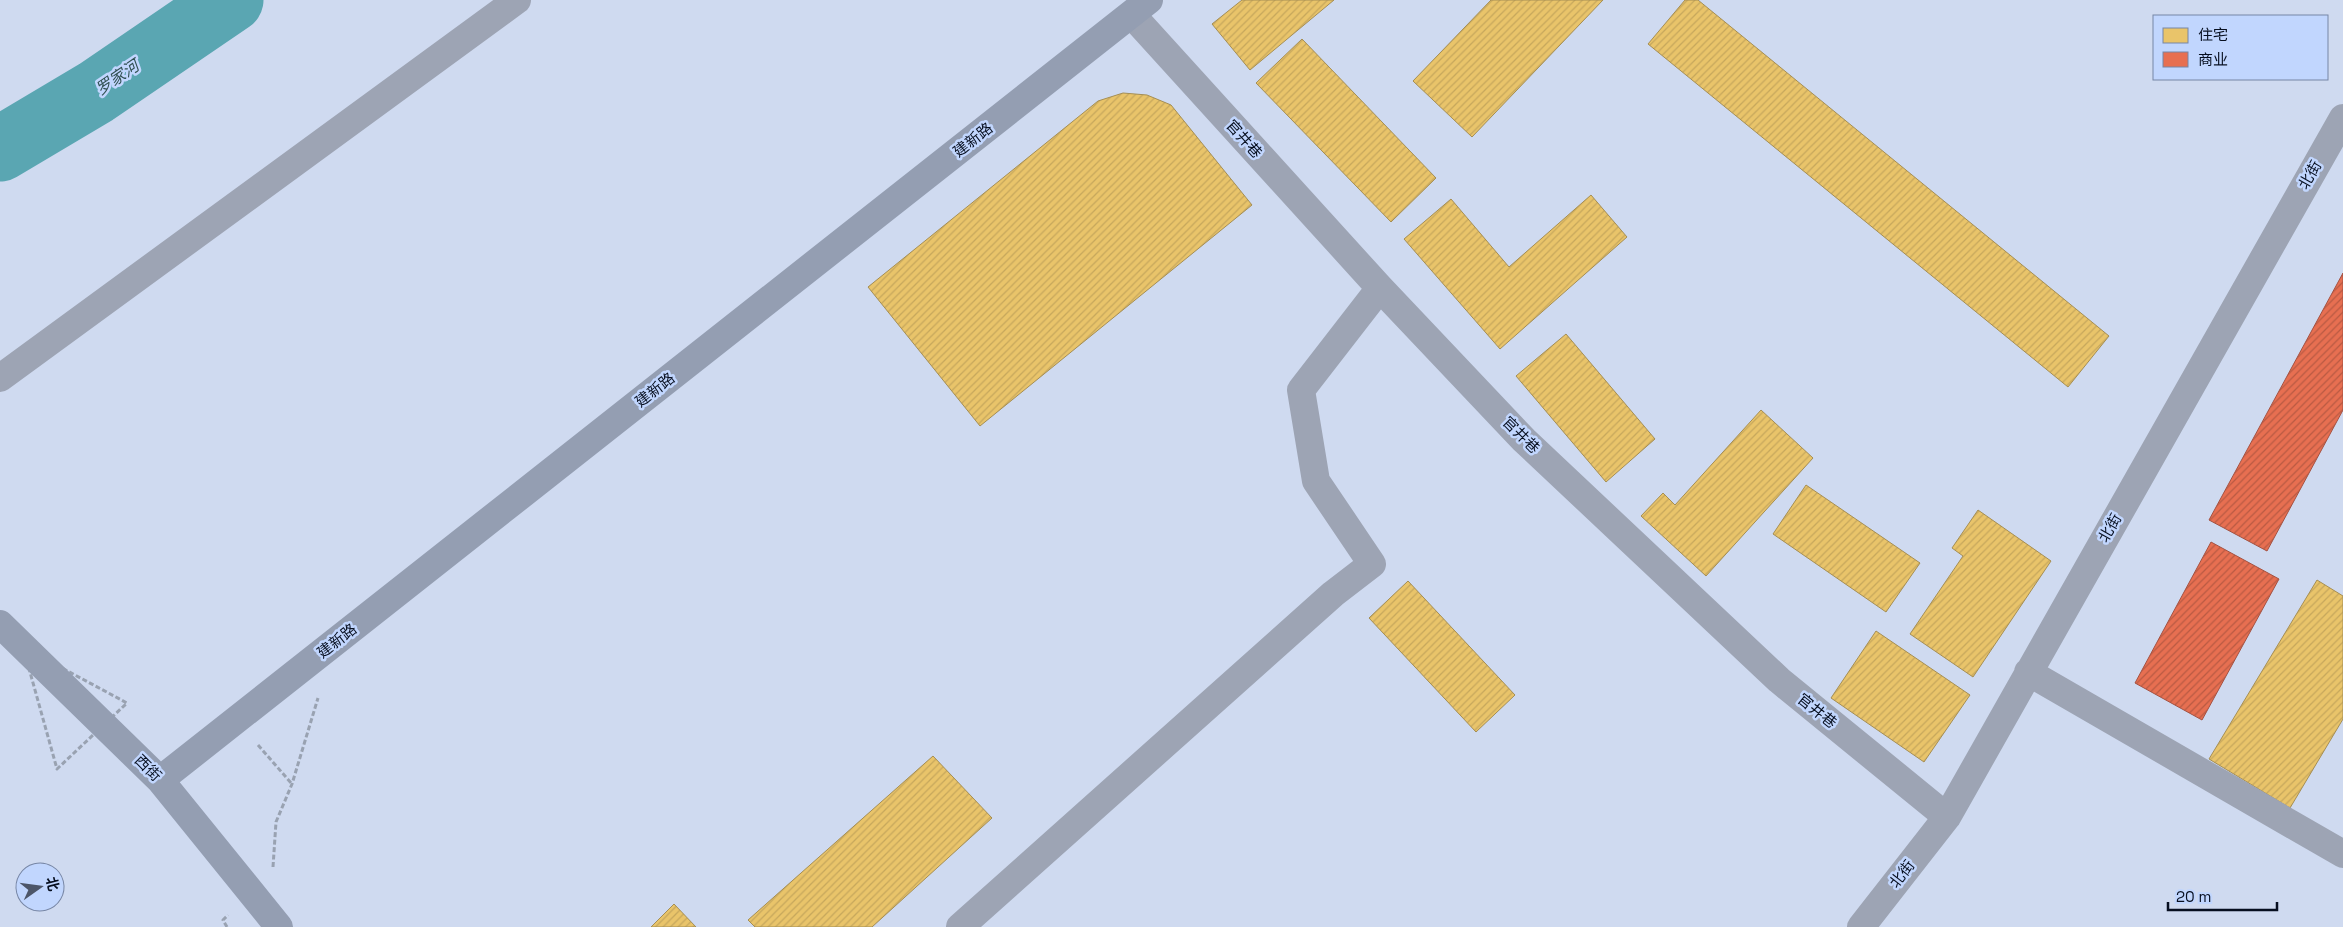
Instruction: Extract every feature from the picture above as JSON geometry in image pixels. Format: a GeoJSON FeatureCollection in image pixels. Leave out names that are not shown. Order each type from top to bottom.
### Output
{"type":"FeatureCollection","features":[{"type":"Feature","properties":{"kind":"main road","name":"建新路"},"geometry":{"type":"LineString","coordinates":[[160,780],[1140,7]]}},
{"type":"Feature","properties":{"kind":"main road","name":"西街"},"geometry":{"type":"LineString","coordinates":[[0,624],[160,780],[280,927]]}},
{"type":"Feature","properties":{"kind":"street"},"geometry":{"type":"LineString","coordinates":[[0,378],[517,0]]}},
{"type":"Feature","properties":{"kind":"street","name":"官井巷"},"geometry":{"type":"LineString","coordinates":[[1140,7],[1380,288],[1524,440],[1779,680],[1947,817]]}},
{"type":"Feature","properties":{"kind":"street","name":"北街"},"geometry":{"type":"LineString","coordinates":[[1861,927],[1947,817],[2343,118]]}},
{"type":"Feature","properties":{"kind":"street"},"geometry":{"type":"LineString","coordinates":[[960,927],[1333,594],[1372,564],[1316,481],[1301,390],[1380,288]]}},
{"type":"Feature","properties":{"kind":"street"},"geometry":{"type":"LineString","coordinates":[[2028,672],[2343,854]]}},
{"type":"Feature","properties":{"kind":"path"},"geometry":{"type":"LineString","coordinates":[[272,874],[276,822],[292,784],[321,689]]}},
{"type":"Feature","properties":{"kind":"path"},"geometry":{"type":"LineString","coordinates":[[223,920],[227,927]]}},
{"type":"Feature","properties":{"kind":"building: 住宅"},"geometry":{"type":"Polygon","coordinates":[[[1242,0],[1334,0],[1250,70],[1212,24],[1242,0]]]}},
{"type":"Feature","properties":{"kind":"building: 住宅"},"geometry":{"type":"Polygon","coordinates":[[[1491,0],[1603,0],[1472,137],[1413,81],[1491,0]]]}},
{"type":"Feature","properties":{"kind":"building: 住宅"},"geometry":{"type":"Polygon","coordinates":[[[1685,0],[1698,0],[2109,336],[2068,387],[1648,44],[1685,0]]]}},
{"type":"Feature","properties":{"kind":"building: 住宅"},"geometry":{"type":"Polygon","coordinates":[[[1302,39],[1436,178],[1391,222],[1256,83],[1302,39]]]}},
{"type":"Feature","properties":{"kind":"building: 住宅"},"geometry":{"type":"Polygon","coordinates":[[[1123,93],[1147,95],[1171,105],[1252,205],[980,426],[868,287],[1098,101],[1123,93]]]}},
{"type":"Feature","properties":{"kind":"building: 住宅"},"geometry":{"type":"Polygon","coordinates":[[[1591,195],[1627,237],[1500,349],[1404,239],[1451,199],[1509,267],[1591,195]]]}},
{"type":"Feature","properties":{"kind":"building: 住宅"},"geometry":{"type":"Polygon","coordinates":[[[1566,334],[1655,439],[1606,482],[1516,376],[1566,334]]]}},
{"type":"Feature","properties":{"kind":"building: 住宅"},"geometry":{"type":"Polygon","coordinates":[[[1761,410],[1813,458],[1706,576],[1641,516],[1663,493],[1675,505],[1761,410]]]}},
{"type":"Feature","properties":{"kind":"building: 住宅"},"geometry":{"type":"Polygon","coordinates":[[[1806,485],[1920,563],[1886,612],[1773,534],[1806,485]]]}},
{"type":"Feature","properties":{"kind":"building: 住宅"},"geometry":{"type":"Polygon","coordinates":[[[1978,510],[2051,561],[1973,677],[1910,634],[1963,556],[1952,548],[1978,510]]]}},
{"type":"Feature","properties":{"kind":"building: 住宅"},"geometry":{"type":"Polygon","coordinates":[[[2317,580],[2343,596],[2343,719],[2290,808],[2209,759],[2317,580]]]}},
{"type":"Feature","properties":{"kind":"building: 住宅"},"geometry":{"type":"Polygon","coordinates":[[[1408,581],[1515,695],[1476,732],[1369,618],[1408,581]]]}},
{"type":"Feature","properties":{"kind":"building: 住宅"},"geometry":{"type":"Polygon","coordinates":[[[1876,631],[1970,695],[1924,762],[1831,698],[1876,631]]]}},
{"type":"Feature","properties":{"kind":"building: 住宅"},"geometry":{"type":"Polygon","coordinates":[[[933,756],[992,818],[872,927],[755,927],[748,920],[933,756]]]}},
{"type":"Feature","properties":{"kind":"building: 住宅"},"geometry":{"type":"Polygon","coordinates":[[[674,904],[696,927],[651,927],[674,904]]]}},
{"type":"Feature","properties":{"kind":"building: 商业"},"geometry":{"type":"Polygon","coordinates":[[[2343,273],[2343,410],[2267,551],[2209,520],[2343,273]]]}},
{"type":"Feature","properties":{"kind":"building: 商业"},"geometry":{"type":"Polygon","coordinates":[[[2211,542],[2279,579],[2202,720],[2135,683],[2211,542]]]}},
{"type":"Feature","properties":{"kind":"waterway","name":"罗家河"},"geometry":{"type":"LineString","coordinates":[[0,149],[96,92],[231,0]]}}]}
